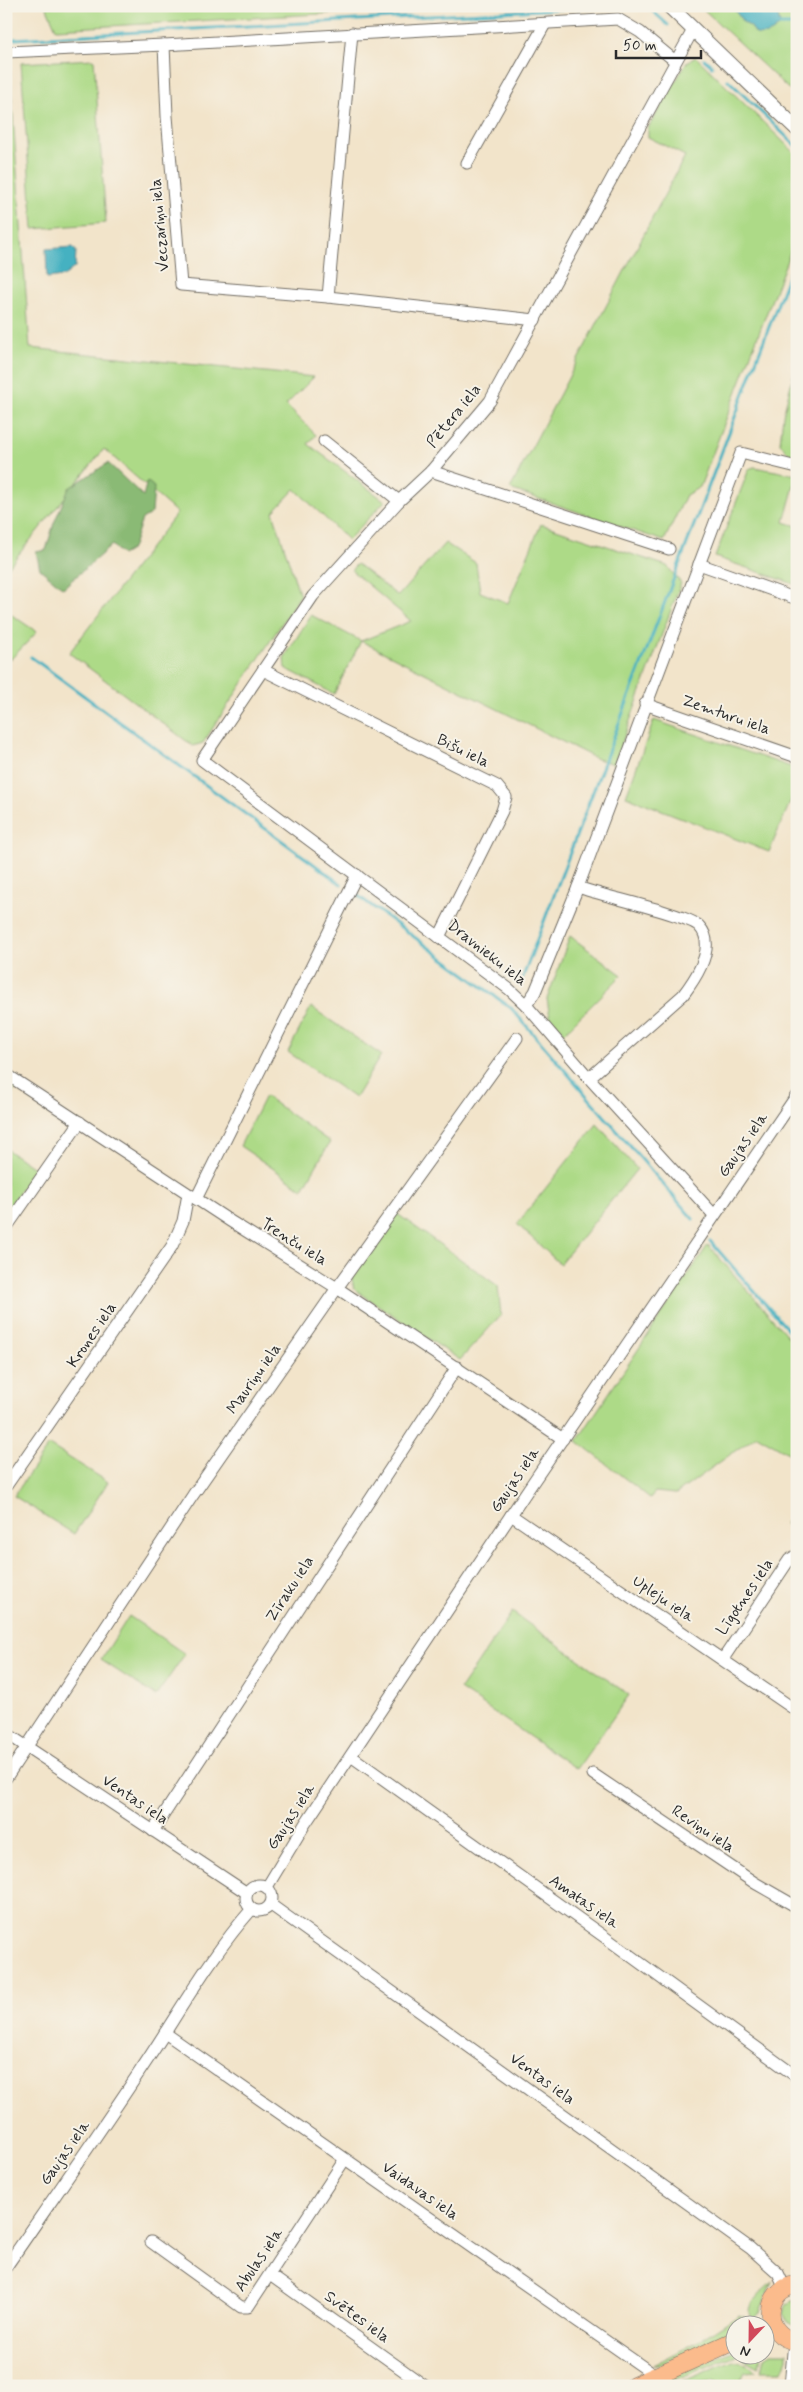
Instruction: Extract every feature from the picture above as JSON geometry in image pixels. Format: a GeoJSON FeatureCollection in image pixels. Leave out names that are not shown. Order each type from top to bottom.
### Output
{"type":"FeatureCollection","features":[{"type":"Feature","properties":{"kind":"main road"},"geometry":{"type":"LineString","coordinates":[[770,2314],[772,2301],[791,2286]]}},
{"type":"Feature","properties":{"kind":"main road"},"geometry":{"type":"LineString","coordinates":[[776,2332],[796,2341]]}},
{"type":"Feature","properties":{"kind":"main road"},"geometry":{"type":"LineString","coordinates":[[634,2386],[726,2344]]}},
{"type":"Feature","properties":{"kind":"street"},"geometry":{"type":"LineString","coordinates":[[669,6],[797,129]]}},
{"type":"Feature","properties":{"kind":"street"},"geometry":{"type":"LineString","coordinates":[[6,52],[164,45],[618,19],[640,32],[675,60]]}},
{"type":"Feature","properties":{"kind":"street"},"geometry":{"type":"LineString","coordinates":[[467,163],[545,24]]}},
{"type":"Feature","properties":{"kind":"street","name":"Pētera iela"},"geometry":{"type":"LineString","coordinates":[[202,760],[313,596],[399,501],[431,471],[490,401],[693,30]]}},
{"type":"Feature","properties":{"kind":"street"},"geometry":{"type":"LineString","coordinates":[[328,297],[352,33]]}},
{"type":"Feature","properties":{"kind":"street","name":"Veczariņu iela"},"geometry":{"type":"LineString","coordinates":[[164,45],[167,116],[181,285],[328,297],[535,320]]}},
{"type":"Feature","properties":{"kind":"street"},"geometry":{"type":"LineString","coordinates":[[324,442],[399,501]]}},
{"type":"Feature","properties":{"kind":"street"},"geometry":{"type":"LineString","coordinates":[[526,1005],[535,992],[578,887],[645,704],[741,453],[797,467]]}},
{"type":"Feature","properties":{"kind":"street"},"geometry":{"type":"LineString","coordinates":[[431,471],[669,549]]}},
{"type":"Feature","properties":{"kind":"street"},"geometry":{"type":"LineString","coordinates":[[699,564],[797,599]]}},
{"type":"Feature","properties":{"kind":"street","name":"Bišu iela"},"geometry":{"type":"LineString","coordinates":[[263,670],[497,786],[506,797],[502,811],[439,937]]}},
{"type":"Feature","properties":{"kind":"street","name":"Zemturu iela"},"geometry":{"type":"LineString","coordinates":[[645,704],[797,757]]}},
{"type":"Feature","properties":{"kind":"street","name":"Dravnieku iela"},"geometry":{"type":"LineString","coordinates":[[202,760],[509,989],[526,1005],[589,1078],[714,1215]]}},
{"type":"Feature","properties":{"kind":"street","name":"Krones iela"},"geometry":{"type":"LineString","coordinates":[[6,1486],[172,1246],[192,1196],[357,874]]}},
{"type":"Feature","properties":{"kind":"street"},"geometry":{"type":"LineString","coordinates":[[578,887],[680,917],[698,925],[707,943],[706,954],[691,984],[683,995],[589,1078]]}},
{"type":"Feature","properties":{"kind":"street","name":"Mauriņu iela"},"geometry":{"type":"LineString","coordinates":[[6,1778],[187,1504],[337,1288],[518,1038]]}},
{"type":"Feature","properties":{"kind":"street","name":"Trenču iela"},"geometry":{"type":"LineString","coordinates":[[6,1074],[337,1288],[563,1439]]}},
{"type":"Feature","properties":{"kind":"street","name":"Gaujas iela"},"geometry":{"type":"LineString","coordinates":[[267,1887],[282,1860],[511,1515],[797,1095]]}},
{"type":"Feature","properties":{"kind":"street"},"geometry":{"type":"LineString","coordinates":[[6,1228],[80,1122]]}},
{"type":"Feature","properties":{"kind":"street","name":"Zīraku iela"},"geometry":{"type":"LineString","coordinates":[[153,1831],[457,1367]]}},
{"type":"Feature","properties":{"kind":"street","name":"Upleju iela"},"geometry":{"type":"LineString","coordinates":[[511,1515],[797,1710]]}},
{"type":"Feature","properties":{"kind":"street","name":"Līgotnes iela"},"geometry":{"type":"LineString","coordinates":[[723,1659],[789,1560],[797,1555]]}},
{"type":"Feature","properties":{"kind":"street","name":"Ventas iela"},"geometry":{"type":"LineString","coordinates":[[6,1733],[247,1893]]}},
{"type":"Feature","properties":{"kind":"street","name":"Amatas iela"},"geometry":{"type":"LineString","coordinates":[[351,1756],[600,1933],[797,2077]]}},
{"type":"Feature","properties":{"kind":"street","name":"Reviņu iela"},"geometry":{"type":"LineString","coordinates":[[593,1774],[756,1883],[797,1906]]}},
{"type":"Feature","properties":{"kind":"street"},"geometry":{"type":"LineString","coordinates":[[258,1885],[267,1887],[272,1896],[271,1905],[261,1911],[252,1909],[246,1902],[247,1893],[258,1885]]}},
{"type":"Feature","properties":{"kind":"street","name":"Ventas iela"},"geometry":{"type":"LineString","coordinates":[[271,1905],[750,2248],[791,2286]]}},
{"type":"Feature","properties":{"kind":"street","name":"Gaujas iela"},"geometry":{"type":"LineString","coordinates":[[6,2266],[233,1933],[252,1909]]}},
{"type":"Feature","properties":{"kind":"street","name":"Vaidavas iela"},"geometry":{"type":"LineString","coordinates":[[165,2033],[656,2376]]}},
{"type":"Feature","properties":{"kind":"street","name":"Abulas iela"},"geometry":{"type":"LineString","coordinates":[[151,2242],[241,2307],[248,2306],[345,2159]]}},
{"type":"Feature","properties":{"kind":"street","name":"Svētes iela"},"geometry":{"type":"LineString","coordinates":[[270,2275],[424,2386]]}},
{"type":"Feature","properties":{"kind":"street"},"geometry":{"type":"LineString","coordinates":[[790,2386],[796,2341]]}},
{"type":"Feature","properties":{"kind":"green space"},"geometry":{"type":"Polygon","coordinates":[[[46,6],[461,6],[56,29],[46,6]]]}},
{"type":"Feature","properties":{"kind":"green space"},"geometry":{"type":"Polygon","coordinates":[[[700,6],[732,6],[743,22],[751,27],[756,34],[780,25],[776,6],[797,6],[797,97],[700,6]]]}},
{"type":"Feature","properties":{"kind":"green space"},"geometry":{"type":"Polygon","coordinates":[[[696,57],[797,155],[797,234],[700,487],[686,495],[664,541],[510,489],[685,156],[648,137],[648,128],[687,62],[696,57]]]}},
{"type":"Feature","properties":{"kind":"green space"},"geometry":{"type":"Polygon","coordinates":[[[94,59],[106,223],[33,229],[21,63],[94,59]]]}},
{"type":"Feature","properties":{"kind":"green space"},"geometry":{"type":"Polygon","coordinates":[[[6,62],[9,62],[30,348],[314,377],[286,405],[316,435],[308,444],[385,501],[348,540],[295,489],[273,512],[300,596],[203,743],[193,746],[69,653],[177,513],[104,449],[6,570],[6,62]]]}},
{"type":"Feature","properties":{"kind":"green space"},"geometry":{"type":"Polygon","coordinates":[[[797,361],[797,459],[793,458],[780,443],[783,415],[797,361]]]}},
{"type":"Feature","properties":{"kind":"green space"},"geometry":{"type":"Polygon","coordinates":[[[108,463],[143,496],[147,481],[154,487],[152,513],[142,519],[132,549],[122,555],[112,545],[63,588],[40,569],[36,552],[46,550],[54,523],[69,488],[108,463]]]}},
{"type":"Feature","properties":{"kind":"green space"},"geometry":{"type":"Polygon","coordinates":[[[754,467],[797,475],[784,522],[797,526],[797,585],[715,557],[749,469],[754,467]]]}},
{"type":"Feature","properties":{"kind":"green space"},"geometry":{"type":"Polygon","coordinates":[[[541,524],[667,566],[681,583],[614,764],[597,759],[361,641],[411,621],[351,570],[357,564],[398,596],[445,543],[476,563],[480,592],[508,603],[541,524]]]}},
{"type":"Feature","properties":{"kind":"green space"},"geometry":{"type":"Polygon","coordinates":[[[6,611],[37,632],[11,659],[6,656],[6,611]]]}},
{"type":"Feature","properties":{"kind":"green space"},"geometry":{"type":"Polygon","coordinates":[[[311,615],[361,641],[334,694],[285,668],[284,658],[311,615]]]}},
{"type":"Feature","properties":{"kind":"green space"},"geometry":{"type":"Polygon","coordinates":[[[654,720],[797,769],[797,786],[769,852],[626,796],[654,720]]]}},
{"type":"Feature","properties":{"kind":"green space"},"geometry":{"type":"Polygon","coordinates":[[[570,936],[622,975],[564,1033],[550,1017],[547,999],[570,936]]]}},
{"type":"Feature","properties":{"kind":"green space"},"geometry":{"type":"Polygon","coordinates":[[[311,1007],[381,1055],[355,1098],[288,1052],[311,1007]]]}},
{"type":"Feature","properties":{"kind":"green space"},"geometry":{"type":"Polygon","coordinates":[[[6,1082],[16,1088],[6,1102],[6,1082]]]}},
{"type":"Feature","properties":{"kind":"green space"},"geometry":{"type":"Polygon","coordinates":[[[265,1096],[330,1142],[303,1189],[240,1146],[265,1096]]]}},
{"type":"Feature","properties":{"kind":"green space"},"geometry":{"type":"Polygon","coordinates":[[[597,1124],[637,1169],[560,1264],[517,1224],[597,1124]]]}},
{"type":"Feature","properties":{"kind":"green space"},"geometry":{"type":"Polygon","coordinates":[[[6,1149],[35,1169],[6,1211],[6,1149]]]}},
{"type":"Feature","properties":{"kind":"green space"},"geometry":{"type":"Polygon","coordinates":[[[396,1213],[498,1286],[501,1315],[460,1360],[354,1289],[351,1274],[396,1213]]]}},
{"type":"Feature","properties":{"kind":"green space"},"geometry":{"type":"Polygon","coordinates":[[[708,1245],[797,1347],[797,1458],[757,1435],[676,1494],[655,1492],[650,1498],[577,1441],[708,1245]]]}},
{"type":"Feature","properties":{"kind":"green space"},"geometry":{"type":"Polygon","coordinates":[[[49,1445],[108,1482],[74,1534],[14,1496],[49,1445]]]}},
{"type":"Feature","properties":{"kind":"green space"},"geometry":{"type":"Polygon","coordinates":[[[797,1502],[797,1533],[785,1524],[797,1502]]]}},
{"type":"Feature","properties":{"kind":"green space"},"geometry":{"type":"Polygon","coordinates":[[[512,1612],[629,1695],[577,1769],[460,1689],[512,1612]]]}},
{"type":"Feature","properties":{"kind":"green space"},"geometry":{"type":"Polygon","coordinates":[[[129,1616],[185,1654],[156,1696],[101,1660],[129,1616]]]}},
{"type":"Feature","properties":{"kind":"green space"},"geometry":{"type":"Polygon","coordinates":[[[772,2282],[759,2314],[750,2314],[752,2304],[759,2294],[772,2282]]]}},
{"type":"Feature","properties":{"kind":"green space"},"geometry":{"type":"Polygon","coordinates":[[[797,2299],[797,2327],[787,2322],[784,2314],[786,2305],[797,2299]]]}},
{"type":"Feature","properties":{"kind":"green space"},"geometry":{"type":"Polygon","coordinates":[[[726,2323],[726,2334],[660,2365],[653,2365],[697,2342],[726,2323]]]}},
{"type":"Feature","properties":{"kind":"green space"},"geometry":{"type":"Polygon","coordinates":[[[776,2353],[787,2353],[787,2362],[781,2371],[761,2371],[762,2364],[776,2364],[776,2353]]]}},
{"type":"Feature","properties":{"kind":"green space"},"geometry":{"type":"Polygon","coordinates":[[[726,2354],[726,2359],[659,2386],[648,2386],[726,2354]]]}},
{"type":"Feature","properties":{"kind":"green space"},"geometry":{"type":"Polygon","coordinates":[[[726,2363],[748,2364],[757,2371],[745,2372],[738,2386],[724,2386],[713,2381],[672,2386],[726,2363]]]}},
{"type":"Feature","properties":{"kind":"water"},"geometry":{"type":"Polygon","coordinates":[[[732,6],[776,6],[780,25],[770,33],[756,34],[751,27],[743,22],[732,6]]]}},
{"type":"Feature","properties":{"kind":"water"},"geometry":{"type":"Polygon","coordinates":[[[73,247],[76,251],[75,267],[64,276],[47,278],[46,249],[73,247]]]}},
{"type":"Feature","properties":{"kind":"waterway"},"geometry":{"type":"LineString","coordinates":[[13,39],[610,6]]}},
{"type":"Feature","properties":{"kind":"waterway"},"geometry":{"type":"LineString","coordinates":[[647,6],[668,25]]}},
{"type":"Feature","properties":{"kind":"waterway"},"geometry":{"type":"LineString","coordinates":[[780,25],[797,25]]}},
{"type":"Feature","properties":{"kind":"waterway"},"geometry":{"type":"LineString","coordinates":[[704,59],[712,66]]}},
{"type":"Feature","properties":{"kind":"waterway"},"geometry":{"type":"LineString","coordinates":[[728,80],[797,147]]}},
{"type":"Feature","properties":{"kind":"waterway"},"geometry":{"type":"LineString","coordinates":[[521,982],[797,253]]}},
{"type":"Feature","properties":{"kind":"waterway"},"geometry":{"type":"LineString","coordinates":[[31,657],[341,884]]}},
{"type":"Feature","properties":{"kind":"waterway"},"geometry":{"type":"LineString","coordinates":[[357,895],[511,1008],[693,1219]]}},
{"type":"Feature","properties":{"kind":"waterway"},"geometry":{"type":"LineString","coordinates":[[710,1241],[797,1340]]}}]}
